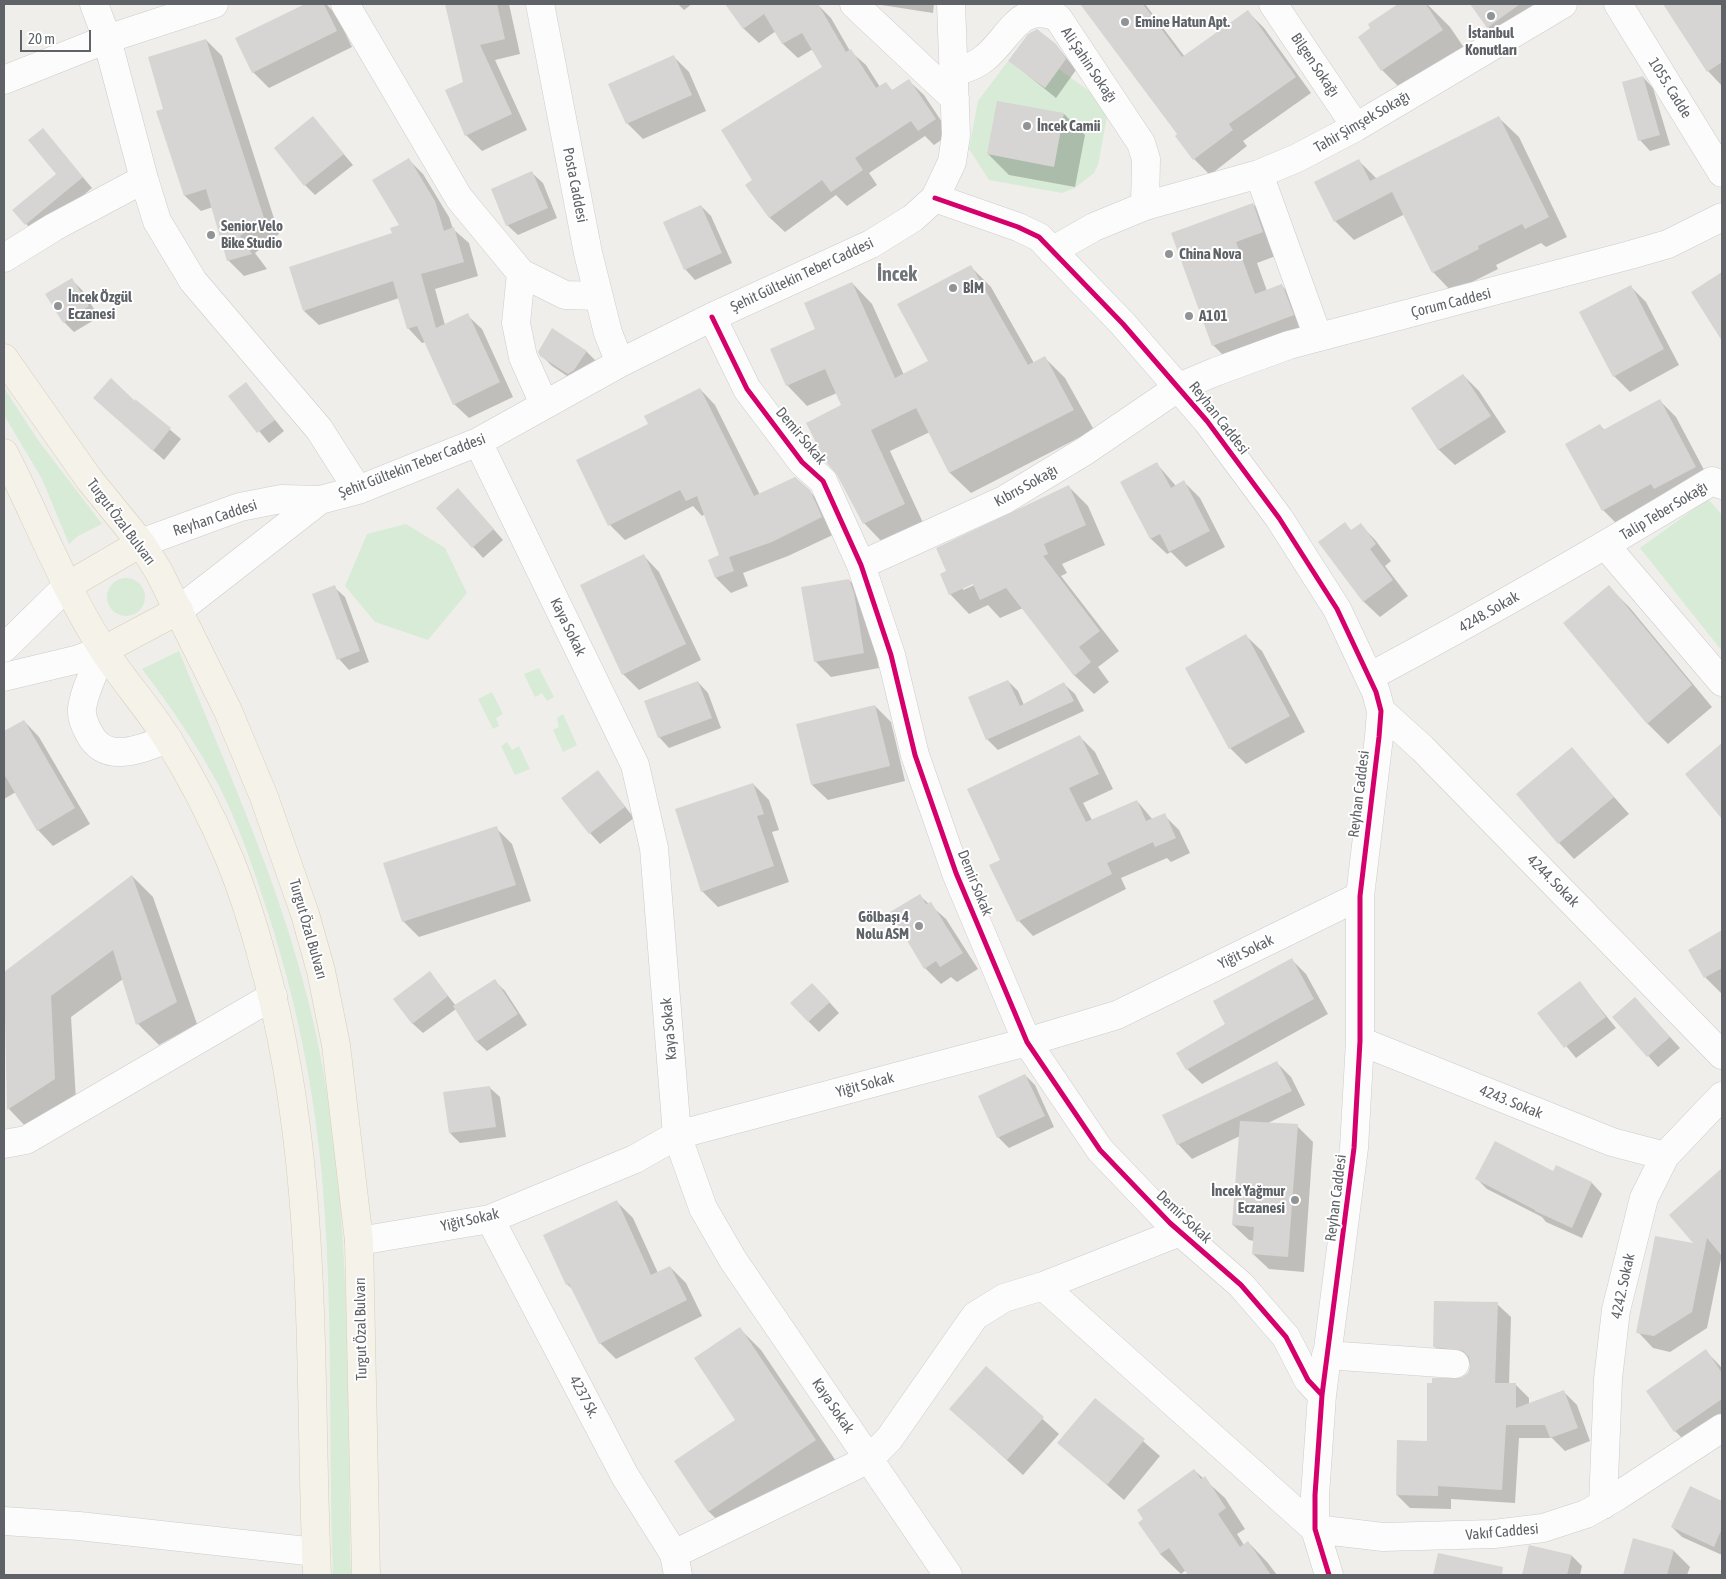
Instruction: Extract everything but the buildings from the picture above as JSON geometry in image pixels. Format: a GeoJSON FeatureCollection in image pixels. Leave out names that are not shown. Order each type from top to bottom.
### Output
{"type":"FeatureCollection","features":[{"type":"Feature","properties":{"kind":"main road","name":"Turgut Özal Bulvarı"},"geometry":{"type":"LineString","coordinates":[[4,358],[89,479],[140,543],[179,610],[228,712],[264,797],[287,860],[321,971],[336,1045],[360,1241],[366,1575]]}},
{"type":"Feature","properties":{"kind":"main road"},"geometry":{"type":"LineString","coordinates":[[4,454],[67,586],[104,650],[168,739],[208,813],[230,861],[248,908],[273,996],[295,1112],[306,1205],[316,1564]]}},
{"type":"Feature","properties":{"kind":"main road"},"geometry":{"type":"LineString","coordinates":[[67,586],[140,543]]}},
{"type":"Feature","properties":{"kind":"main road"},"geometry":{"type":"LineString","coordinates":[[104,650],[179,610]]}},
{"type":"Feature","properties":{"kind":"street"},"geometry":{"type":"LineString","coordinates":[[94,4],[107,39],[157,221],[193,281],[319,430],[358,490]]}},
{"type":"Feature","properties":{"kind":"street"},"geometry":{"type":"LineString","coordinates":[[4,80],[107,39],[214,4]]}},
{"type":"Feature","properties":{"kind":"street"},"geometry":{"type":"LineString","coordinates":[[345,4],[459,198],[521,273],[565,294],[598,296]]}},
{"type":"Feature","properties":{"kind":"street","name":"Posta Caddesi"},"geometry":{"type":"LineString","coordinates":[[540,4],[598,296],[608,333],[620,363]]}},
{"type":"Feature","properties":{"kind":"street"},"geometry":{"type":"LineString","coordinates":[[854,4],[955,99]]}},
{"type":"Feature","properties":{"kind":"street","name":"Şehit Gültekin Teber Caddesi"},"geometry":{"type":"LineString","coordinates":[[320,500],[358,490],[478,442],[620,363],[712,317],[871,244],[913,218],[935,198],[952,162],[956,135],[951,4]]}},
{"type":"Feature","properties":{"kind":"street","name":"Bilgen Sokağı"},"geometry":{"type":"LineString","coordinates":[[1273,4],[1356,127]]}},
{"type":"Feature","properties":{"kind":"street","name":"Tahir Şimşek Sokağı"},"geometry":{"type":"LineString","coordinates":[[1052,251],[1094,226],[1145,206],[1258,174],[1297,158],[1356,127],[1563,4]]}},
{"type":"Feature","properties":{"kind":"street","name":"1055. Cadde"},"geometry":{"type":"LineString","coordinates":[[1618,4],[1722,173]]}},
{"type":"Feature","properties":{"kind":"street","name":"Ali Şahin Sokağı"},"geometry":{"type":"LineString","coordinates":[[955,71],[967,69],[988,56],[1019,16],[1026,11],[1040,8],[1058,18],[1141,143],[1146,159],[1145,206]]}},
{"type":"Feature","properties":{"kind":"street"},"geometry":{"type":"LineString","coordinates":[[1258,174],[1318,337]]}},
{"type":"Feature","properties":{"kind":"street"},"geometry":{"type":"LineString","coordinates":[[4,258],[54,227],[144,179]]}},
{"type":"Feature","properties":{"kind":"street","name":"Reyhan Caddesi"},"geometry":{"type":"LineString","coordinates":[[935,198],[1038,237],[1123,324],[1207,420],[1313,569],[1337,609],[1371,676],[1381,711],[1360,896],[1360,1041],[1357,1115],[1350,1186],[1326,1355],[1315,1529],[1329,1575]]}},
{"type":"Feature","properties":{"kind":"street","name":"Çorum Caddesi"},"geometry":{"type":"LineString","coordinates":[[1179,388],[1247,359],[1318,337],[1668,244],[1722,217]]}},
{"type":"Feature","properties":{"kind":"street"},"geometry":{"type":"LineString","coordinates":[[521,273],[516,323],[523,357],[544,404]]}},
{"type":"Feature","properties":{"kind":"street","name":"Demir Sokak"},"geometry":{"type":"LineString","coordinates":[[712,317],[748,389],[802,462],[823,481],[861,565],[891,655],[914,755],[956,873],[1027,1042],[1100,1150],[1180,1232],[1241,1284],[1286,1336],[1308,1380],[1322,1395]]}},
{"type":"Feature","properties":{"kind":"street","name":"Kıbrıs Sokağı"},"geometry":{"type":"LineString","coordinates":[[861,565],[1013,495],[1085,451],[1179,388]]}},
{"type":"Feature","properties":{"kind":"street","name":"Kaya Sokak"},"geometry":{"type":"LineString","coordinates":[[478,442],[635,765],[654,848],[677,1135],[703,1208],[733,1260],[948,1575]]}},
{"type":"Feature","properties":{"kind":"street","name":"Talip Teber Sokağı"},"geometry":{"type":"LineString","coordinates":[[1606,546],[1712,481],[1722,485]]}},
{"type":"Feature","properties":{"kind":"street","name":"Reyhan Caddesi"},"geometry":{"type":"LineString","coordinates":[[140,543],[240,507],[281,499],[320,500]]}},
{"type":"Feature","properties":{"kind":"street"},"geometry":{"type":"LineString","coordinates":[[179,610],[320,500]]}},
{"type":"Feature","properties":{"kind":"street"},"geometry":{"type":"LineString","coordinates":[[1606,546],[1722,682]]}},
{"type":"Feature","properties":{"kind":"street","name":"4248. Sokak"},"geometry":{"type":"LineString","coordinates":[[1371,676],[1460,629],[1606,546]]}},
{"type":"Feature","properties":{"kind":"street"},"geometry":{"type":"LineString","coordinates":[[4,648],[67,586]]}},
{"type":"Feature","properties":{"kind":"street"},"geometry":{"type":"LineString","coordinates":[[4,677],[79,659],[104,650]]}},
{"type":"Feature","properties":{"kind":"street"},"geometry":{"type":"LineString","coordinates":[[104,650],[85,696],[82,710],[84,724],[91,736],[105,750],[119,753],[135,751],[168,739]]}},
{"type":"Feature","properties":{"kind":"street","name":"4244. Sokak"},"geometry":{"type":"LineString","coordinates":[[1381,711],[1422,748],[1720,1049]]}},
{"type":"Feature","properties":{"kind":"street","name":"Yiğit Sokak"},"geometry":{"type":"LineString","coordinates":[[360,1241],[490,1219],[636,1159],[677,1135],[1027,1042],[1117,1014],[1360,896]]}},
{"type":"Feature","properties":{"kind":"street"},"geometry":{"type":"LineString","coordinates":[[4,1144],[26,1140],[273,996]]}},
{"type":"Feature","properties":{"kind":"street","name":"4243. Sokak"},"geometry":{"type":"LineString","coordinates":[[1360,1041],[1612,1142],[1665,1156]]}},
{"type":"Feature","properties":{"kind":"street","name":"4242. Sokak"},"geometry":{"type":"LineString","coordinates":[[1603,1505],[1608,1379],[1616,1310],[1644,1198],[1665,1156],[1722,1096]]}},
{"type":"Feature","properties":{"kind":"street","name":"4237 Sk."},"geometry":{"type":"LineString","coordinates":[[490,1219],[626,1476],[676,1565]]}},
{"type":"Feature","properties":{"kind":"street"},"geometry":{"type":"LineString","coordinates":[[676,1565],[869,1460],[889,1439],[975,1316],[1004,1298],[1043,1286],[1180,1232]]}},
{"type":"Feature","properties":{"kind":"street"},"geometry":{"type":"LineString","coordinates":[[1043,1286],[1315,1529]]}},
{"type":"Feature","properties":{"kind":"street"},"geometry":{"type":"LineString","coordinates":[[1326,1355],[1455,1364]]}},
{"type":"Feature","properties":{"kind":"street","name":"Vakıf Caddesi"},"geometry":{"type":"LineString","coordinates":[[1315,1529],[1383,1537],[1524,1532],[1564,1522],[1603,1505],[1722,1428]]}},
{"type":"Feature","properties":{"kind":"street"},"geometry":{"type":"LineString","coordinates":[[4,1521],[79,1526],[316,1564]]}},
{"type":"Feature","properties":{"kind":"green space"},"geometry":{"type":"Polygon","coordinates":[[[1008,61],[1045,88],[1059,69],[1104,102],[1108,111],[1098,165],[1094,173],[1075,188],[1062,193],[989,180],[969,149],[978,101],[1008,61]]]}},
{"type":"Feature","properties":{"kind":"green space"},"geometry":{"type":"Polygon","coordinates":[[[4,388],[38,440],[102,524],[78,536],[69,544],[42,479],[4,415],[4,388]]]}},
{"type":"Feature","properties":{"kind":"green space"},"geometry":{"type":"Polygon","coordinates":[[[1708,499],[1722,515],[1722,651],[1640,548],[1708,499]]]}},
{"type":"Feature","properties":{"kind":"green space"},"geometry":{"type":"Polygon","coordinates":[[[406,524],[445,548],[467,593],[428,640],[375,622],[345,586],[367,534],[406,524]]]}},
{"type":"Feature","properties":{"kind":"green space"},"geometry":{"type":"Polygon","coordinates":[[[126,578],[139,584],[145,597],[139,610],[126,616],[113,610],[107,597],[113,584],[126,578]]]}},
{"type":"Feature","properties":{"kind":"green space"},"geometry":{"type":"Polygon","coordinates":[[[179,651],[266,866],[308,1000],[323,1070],[334,1142],[345,1286],[351,1575],[333,1575],[328,1269],[321,1167],[306,1061],[291,992],[281,957],[256,876],[237,825],[220,788],[193,741],[142,669],[179,651]]]}},
{"type":"Feature","properties":{"kind":"green space"},"geometry":{"type":"Polygon","coordinates":[[[539,668],[554,697],[547,701],[542,693],[535,697],[524,674],[539,668]]]}},
{"type":"Feature","properties":{"kind":"green space"},"geometry":{"type":"Polygon","coordinates":[[[492,692],[503,714],[496,718],[499,726],[493,729],[478,699],[492,692]]]}},
{"type":"Feature","properties":{"kind":"green space"},"geometry":{"type":"Polygon","coordinates":[[[563,714],[577,745],[563,752],[553,730],[559,727],[557,718],[563,714]]]}},
{"type":"Feature","properties":{"kind":"green space"},"geometry":{"type":"Polygon","coordinates":[[[507,742],[512,750],[519,746],[530,769],[515,775],[501,746],[507,742]]]}},
{"type":"Feature","properties":{"kind":"cycle path"},"geometry":{"type":"LineString","coordinates":[[935,198],[1018,227],[1039,237],[1123,324],[1207,421],[1279,518],[1337,609],[1376,692],[1381,711],[1379,737],[1360,896],[1360,1041],[1354,1148],[1322,1395],[1315,1495],[1315,1529],[1329,1575]]}},
{"type":"Feature","properties":{"kind":"cycle path"},"geometry":{"type":"LineString","coordinates":[[712,317],[747,389],[802,462],[823,481],[861,565],[891,655],[915,755],[956,873],[1027,1042],[1100,1150],[1170,1223],[1241,1285],[1286,1337],[1308,1380],[1322,1395]]}},
{"type":"Feature","properties":{"kind":"place","name":"İstanbul Konutları"},"geometry":{"type":"Point","coordinates":[1491,16]}},
{"type":"Feature","properties":{"kind":"place","name":"Emine Hatun Apt."},"geometry":{"type":"Point","coordinates":[1125,22]}},
{"type":"Feature","properties":{"kind":"place","name":"İncek Camii"},"geometry":{"type":"Point","coordinates":[1027,126]}},
{"type":"Feature","properties":{"kind":"place","name":"Senior Velo Bike Studio"},"geometry":{"type":"Point","coordinates":[211,235]}},
{"type":"Feature","properties":{"kind":"place","name":"China Nova"},"geometry":{"type":"Point","coordinates":[1169,254]}},
{"type":"Feature","properties":{"kind":"place","name":"BİM"},"geometry":{"type":"Point","coordinates":[953,288]}},
{"type":"Feature","properties":{"kind":"place","name":"İncek Özgül Eczanesi"},"geometry":{"type":"Point","coordinates":[58,306]}},
{"type":"Feature","properties":{"kind":"place","name":"A101"},"geometry":{"type":"Point","coordinates":[1189,316]}},
{"type":"Feature","properties":{"kind":"place","name":"Gölbaşı 4 Nolu ASM"},"geometry":{"type":"Point","coordinates":[919,926]}},
{"type":"Feature","properties":{"kind":"place","name":"İncek Yağmur Eczanesi"},"geometry":{"type":"Point","coordinates":[1295,1200]}},
{"type":"Feature","properties":{"kind":"district","name":"İncek"},"geometry":{"type":"Point","coordinates":[897,275]}}]}
